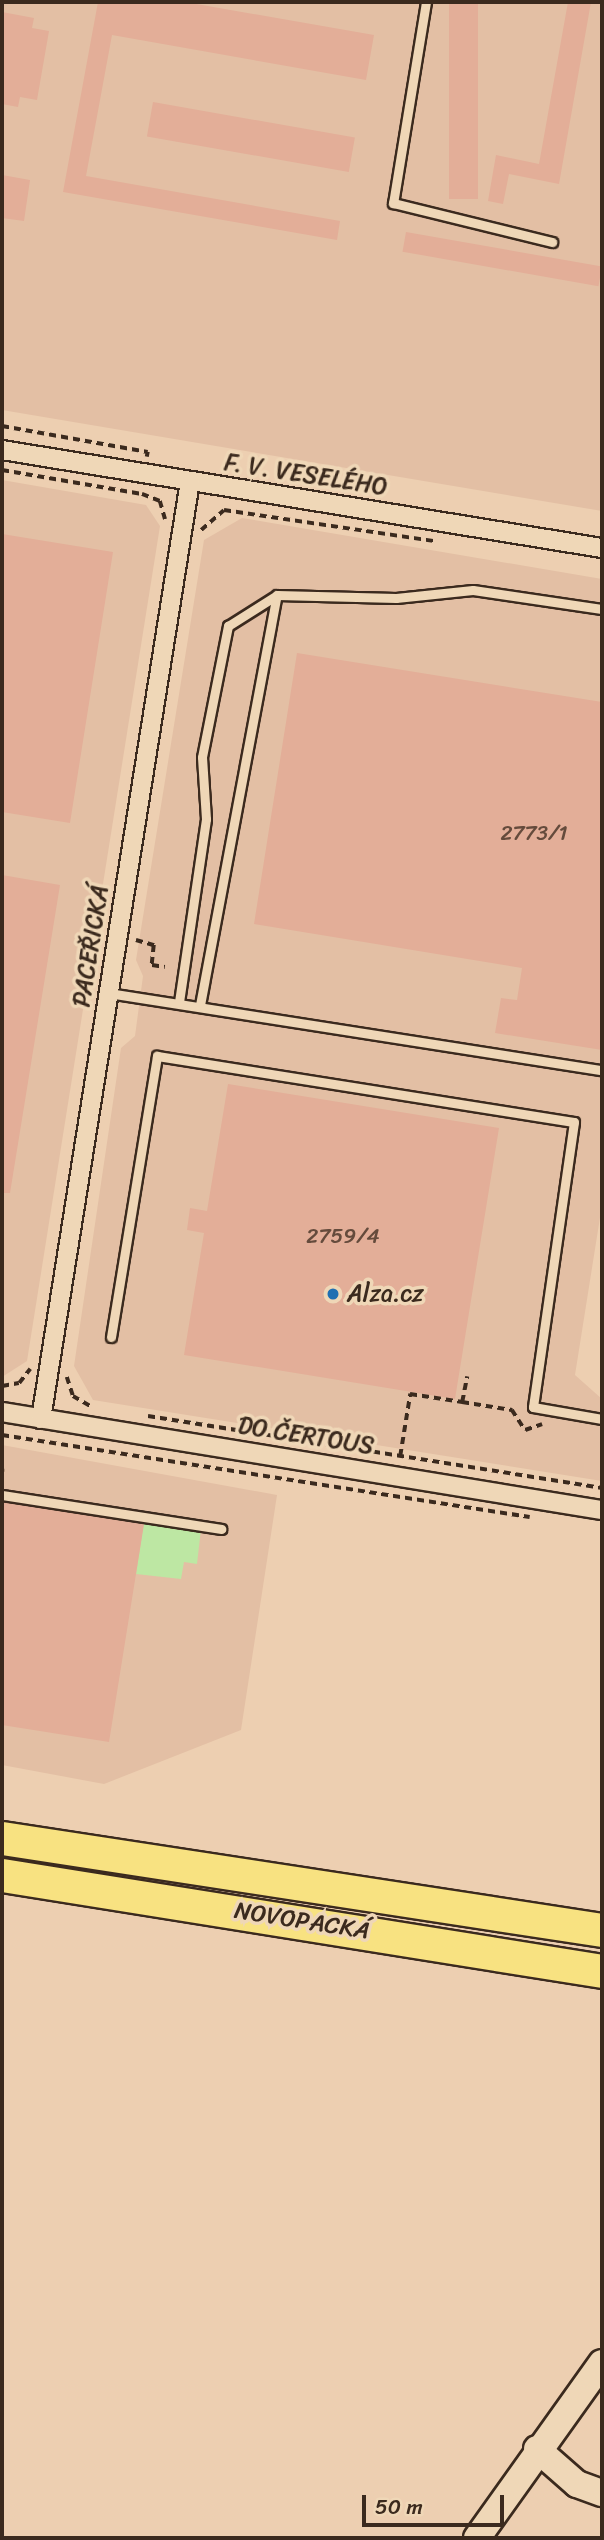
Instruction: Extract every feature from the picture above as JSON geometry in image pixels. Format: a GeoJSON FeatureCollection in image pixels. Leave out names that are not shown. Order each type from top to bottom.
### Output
{"type":"FeatureCollection","features":[{"type":"Feature","properties":{"kind":"highway","name":"NOVOPACKÁ"},"geometry":{"type":"LineString","coordinates":[[2,1839],[602,1930]]}},
{"type":"Feature","properties":{"kind":"highway","name":"NOVOPACKÁ"},"geometry":{"type":"LineString","coordinates":[[2,1875],[602,1971]]}},
{"type":"Feature","properties":{"kind":"street","name":"F. V. VESELÉHO"},"geometry":{"type":"LineString","coordinates":[[2,450],[602,548]]}},
{"type":"Feature","properties":{"kind":"street","name":"PACEŘICKÁ"},"geometry":{"type":"LineString","coordinates":[[41,1419],[190,481]]}},
{"type":"Feature","properties":{"kind":"street","name":"DO ČERTOUS"},"geometry":{"type":"LineString","coordinates":[[2,1412],[602,1510]]}},
{"type":"Feature","properties":{"kind":"street"},"geometry":{"type":"LineString","coordinates":[[477,2538],[537,2449],[602,2363]]}},
{"type":"Feature","properties":{"kind":"street"},"geometry":{"type":"LineString","coordinates":[[537,2449],[576,2484],[602,2493]]}},
{"type":"Feature","properties":{"kind":"lane"},"geometry":{"type":"LineString","coordinates":[[426,2],[393,203],[552,242]]}},
{"type":"Feature","properties":{"kind":"lane"},"geometry":{"type":"LineString","coordinates":[[179,1002],[206,820],[202,757],[228,626],[277,595],[396,598],[472,590],[602,609]]}},
{"type":"Feature","properties":{"kind":"lane"},"geometry":{"type":"LineString","coordinates":[[200,1005],[277,595]]}},
{"type":"Feature","properties":{"kind":"lane"},"geometry":{"type":"LineString","coordinates":[[108,993],[200,1005],[602,1070]]}},
{"type":"Feature","properties":{"kind":"lane"},"geometry":{"type":"LineString","coordinates":[[111,1337],[157,1056],[574,1122],[533,1407],[602,1419]]}},
{"type":"Feature","properties":{"kind":"lane"},"geometry":{"type":"LineString","coordinates":[[2,1495],[221,1529]]}},
{"type":"Feature","properties":{"kind":"path"},"geometry":{"type":"LineString","coordinates":[[2,470],[142,494],[160,502],[167,526],[201,530],[224,510],[448,543]]}},
{"type":"Feature","properties":{"kind":"path"},"geometry":{"type":"LineString","coordinates":[[122,910],[140,914],[136,941],[154,944],[152,965],[165,967]]}},
{"type":"Feature","properties":{"kind":"path"},"geometry":{"type":"LineString","coordinates":[[2,1386],[19,1383],[30,1369],[32,1356]]}},
{"type":"Feature","properties":{"kind":"path"},"geometry":{"type":"LineString","coordinates":[[30,1369],[67,1376],[73,1396],[104,1409]]}},
{"type":"Feature","properties":{"kind":"path"},"geometry":{"type":"LineString","coordinates":[[400,1456],[410,1394],[462,1402],[467,1376]]}},
{"type":"Feature","properties":{"kind":"path"},"geometry":{"type":"LineString","coordinates":[[145,1415],[602,1488]]}},
{"type":"Feature","properties":{"kind":"path"},"geometry":{"type":"LineString","coordinates":[[2,1435],[529,1520],[533,1498]]}},
{"type":"Feature","properties":{"kind":"shaded area"},"geometry":{"type":"Polygon","coordinates":[[[2,2],[602,2],[602,511],[2,410],[2,2]]]}},
{"type":"Feature","properties":{"kind":"shaded area"},"geometry":{"type":"Polygon","coordinates":[[[2,480],[146,505],[160,526],[27,1361],[2,1377],[2,480]]]}},
{"type":"Feature","properties":{"kind":"shaded area"},"geometry":{"type":"Polygon","coordinates":[[[242,518],[602,579],[602,1205],[575,1375],[602,1399],[602,1481],[93,1400],[74,1366],[121,1048],[135,1036],[143,976],[136,960],[204,540],[242,518]]]}},
{"type":"Feature","properties":{"kind":"shaded area"},"geometry":{"type":"Polygon","coordinates":[[[2,1445],[277,1495],[241,1730],[104,1784],[2,1765],[2,1445]]]}},
{"type":"Feature","properties":{"kind":"green space"},"geometry":{"type":"Polygon","coordinates":[[[144,1522],[201,1529],[197,1564],[184,1562],[181,1579],[136,1574],[144,1522]]]}},
{"type":"Feature","properties":{"kind":"building"},"geometry":{"type":"Polygon","coordinates":[[[98,2],[185,2],[374,35],[366,80],[112,35],[86,176],[340,221],[337,240],[63,192],[98,2]]]}},
{"type":"Feature","properties":{"kind":"building"},"geometry":{"type":"Polygon","coordinates":[[[449,2],[478,2],[478,199],[449,199],[449,2]]]}},
{"type":"Feature","properties":{"kind":"building"},"geometry":{"type":"Polygon","coordinates":[[[568,2],[591,2],[559,184],[509,174],[503,204],[488,201],[496,155],[539,164],[568,2]]]}},
{"type":"Feature","properties":{"kind":"building"},"geometry":{"type":"Polygon","coordinates":[[[2,12],[34,18],[32,28],[49,31],[37,100],[20,97],[18,107],[2,104],[2,12]]]}},
{"type":"Feature","properties":{"kind":"building"},"geometry":{"type":"Polygon","coordinates":[[[153,102],[355,138],[349,172],[147,136],[153,102]]]}},
{"type":"Feature","properties":{"kind":"building"},"geometry":{"type":"Polygon","coordinates":[[[2,175],[30,180],[24,221],[2,218],[2,175]]]}},
{"type":"Feature","properties":{"kind":"building"},"geometry":{"type":"Polygon","coordinates":[[[406,232],[602,267],[599,286],[403,252],[406,232]]]}},
{"type":"Feature","properties":{"kind":"building"},"geometry":{"type":"Polygon","coordinates":[[[2,534],[113,552],[70,823],[2,812],[2,534]]]}},
{"type":"Feature","properties":{"kind":"building"},"geometry":{"type":"Polygon","coordinates":[[[297,653],[602,702],[602,1050],[495,1033],[501,998],[517,1000],[522,968],[254,924],[297,653]]]}},
{"type":"Feature","properties":{"kind":"building"},"geometry":{"type":"Polygon","coordinates":[[[2,875],[60,885],[10,1193],[2,1193],[2,875]]]}},
{"type":"Feature","properties":{"kind":"building","name":"Alza.cz"},"geometry":{"type":"Polygon","coordinates":[[[228,1084],[499,1128],[455,1399],[184,1355],[204,1233],[187,1230],[190,1208],[207,1211],[228,1084]]]}},
{"type":"Feature","properties":{"kind":"building"},"geometry":{"type":"Polygon","coordinates":[[[2,1502],[144,1524],[109,1742],[2,1725],[2,1502]]]}},
{"type":"Feature","properties":{"kind":"place","name":"Alza.cz"},"geometry":{"type":"Point","coordinates":[333,1294]}}]}
